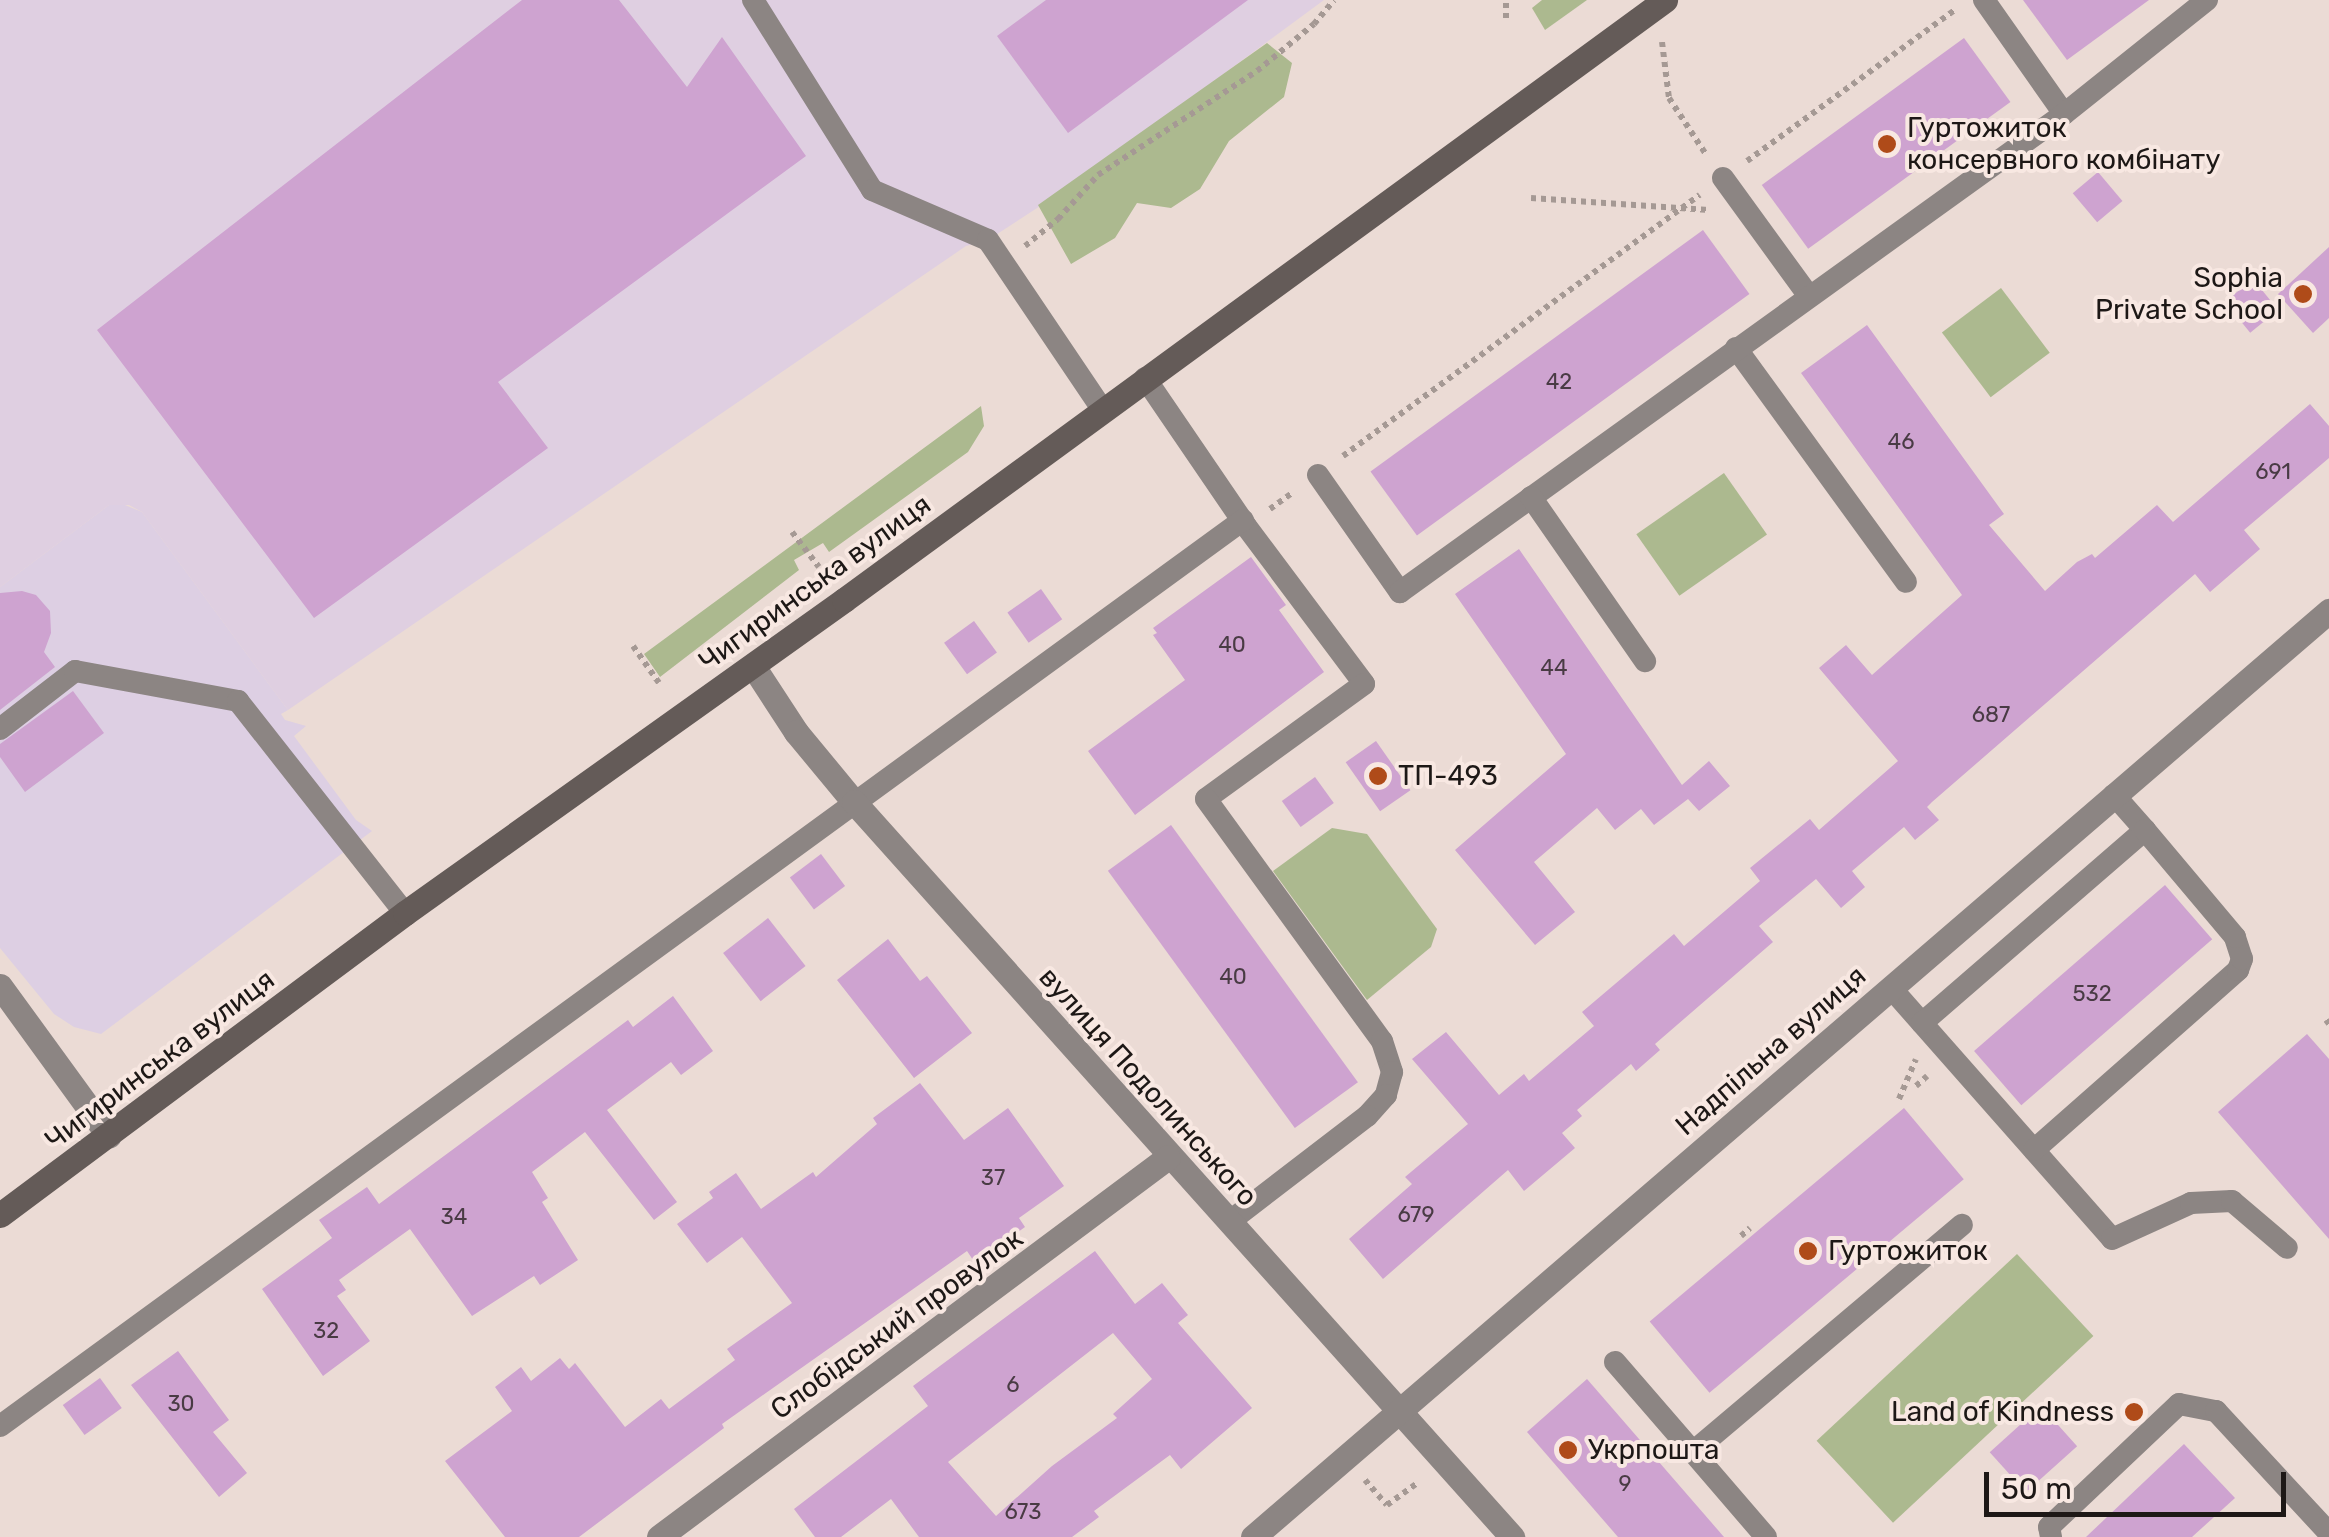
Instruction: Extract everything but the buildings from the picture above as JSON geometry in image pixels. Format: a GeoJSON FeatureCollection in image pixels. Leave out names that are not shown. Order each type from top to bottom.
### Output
{"type":"FeatureCollection","features":[{"type":"Feature","properties":{"kind":"main road","name":"Чигиринська вулиця"},"geometry":{"type":"LineString","coordinates":[[0,1215],[405,914],[753,666],[1658,6]]}},
{"type":"Feature","properties":{"kind":"street","name":"Надпільна вулиця"},"geometry":{"type":"LineString","coordinates":[[1253,1537],[2329,610]]}},
{"type":"Feature","properties":{"kind":"street","name":"вулиця Подолинського"},"geometry":{"type":"LineString","coordinates":[[753,666],[796,732],[854,802],[1512,1537]]}},
{"type":"Feature","properties":{"kind":"street"},"geometry":{"type":"LineString","coordinates":[[0,986],[108,1136]]}},
{"type":"Feature","properties":{"kind":"street","name":"Слобідський провулок"},"geometry":{"type":"LineString","coordinates":[[659,1537],[1168,1157]]}},
{"type":"Feature","properties":{"kind":"lane"},"geometry":{"type":"LineString","coordinates":[[753,0],[872,190],[988,240],[1102,409]]}},
{"type":"Feature","properties":{"kind":"lane"},"geometry":{"type":"LineString","coordinates":[[1984,0],[2064,114]]}},
{"type":"Feature","properties":{"kind":"lane"},"geometry":{"type":"LineString","coordinates":[[1318,475],[1400,592],[2064,114],[2207,0]]}},
{"type":"Feature","properties":{"kind":"lane"},"geometry":{"type":"LineString","coordinates":[[1723,178],[1808,296]]}},
{"type":"Feature","properties":{"kind":"lane"},"geometry":{"type":"LineString","coordinates":[[1736,348],[1906,582]]}},
{"type":"Feature","properties":{"kind":"lane"},"geometry":{"type":"LineString","coordinates":[[1145,378],[1245,523],[1364,684],[1206,798],[1382,1041],[1392,1072],[1386,1095],[1367,1116],[1229,1222]]}},
{"type":"Feature","properties":{"kind":"lane"},"geometry":{"type":"LineString","coordinates":[[1531,497],[1645,661]]}},
{"type":"Feature","properties":{"kind":"lane"},"geometry":{"type":"LineString","coordinates":[[0,1426],[854,802],[1245,523]]}},
{"type":"Feature","properties":{"kind":"lane"},"geometry":{"type":"LineString","coordinates":[[0,729],[75,671],[238,701],[405,914]]}},
{"type":"Feature","properties":{"kind":"lane"},"geometry":{"type":"LineString","coordinates":[[2034,1150],[2238,970],[2242,959],[2234,937],[2114,795]]}},
{"type":"Feature","properties":{"kind":"lane"},"geometry":{"type":"LineString","coordinates":[[1922,1023],[2146,830]]}},
{"type":"Feature","properties":{"kind":"lane"},"geometry":{"type":"LineString","coordinates":[[1890,988],[2112,1240],[2191,1202],[2232,1201],[2287,1248]]}},
{"type":"Feature","properties":{"kind":"lane"},"geometry":{"type":"LineString","coordinates":[[1693,1452],[1962,1224]]}},
{"type":"Feature","properties":{"kind":"lane"},"geometry":{"type":"LineString","coordinates":[[1616,1362],[1766,1537]]}},
{"type":"Feature","properties":{"kind":"lane"},"geometry":{"type":"LineString","coordinates":[[2052,1537],[2049,1527],[2179,1404],[2216,1411],[2329,1533]]}},
{"type":"Feature","properties":{"kind":"path"},"geometry":{"type":"LineString","coordinates":[[1004,262],[1058,219],[1098,175],[1256,71],[1314,24],[1334,0]]}},
{"type":"Feature","properties":{"kind":"path"},"geometry":{"type":"LineString","coordinates":[[1506,0],[1506,18]]}},
{"type":"Feature","properties":{"kind":"path"},"geometry":{"type":"LineString","coordinates":[[1245,523],[1318,475],[1968,0]]}},
{"type":"Feature","properties":{"kind":"path"},"geometry":{"type":"LineString","coordinates":[[1658,6],[1669,98],[1723,178]]}},
{"type":"Feature","properties":{"kind":"path"},"geometry":{"type":"LineString","coordinates":[[1532,198],[1685,206],[1750,216]]}},
{"type":"Feature","properties":{"kind":"path"},"geometry":{"type":"LineString","coordinates":[[792,532],[819,568]]}},
{"type":"Feature","properties":{"kind":"path"},"geometry":{"type":"LineString","coordinates":[[633,646],[659,683]]}},
{"type":"Feature","properties":{"kind":"path"},"geometry":{"type":"LineString","coordinates":[[1742,1236],[1750,1228]]}},
{"type":"Feature","properties":{"kind":"path"},"geometry":{"type":"LineString","coordinates":[[1361,1475],[1386,1505],[1428,1476]]}},
{"type":"Feature","properties":{"kind":"shaded area"},"geometry":{"type":"Polygon","coordinates":[[[0,0],[1324,0],[1080,180],[988,240],[966,246],[288,710],[142,512],[129,505],[109,505],[0,587],[0,0]]]}},
{"type":"Feature","properties":{"kind":"shaded area"},"geometry":{"type":"Polygon","coordinates":[[[120,503],[142,512],[288,710],[281,714],[285,720],[306,726],[294,736],[356,820],[372,831],[101,1034],[74,1027],[54,1014],[0,948],[0,587],[109,505],[120,503]]]}},
{"type":"Feature","properties":{"kind":"green space"},"geometry":{"type":"Polygon","coordinates":[[[1542,0],[1587,0],[1545,30],[1532,8],[1542,0]]]}},
{"type":"Feature","properties":{"kind":"green space"},"geometry":{"type":"Polygon","coordinates":[[[1267,43],[1292,63],[1284,97],[1229,141],[1200,189],[1171,208],[1137,203],[1115,238],[1071,264],[1038,205],[1267,43]]]}},
{"type":"Feature","properties":{"kind":"green space"},"geometry":{"type":"Polygon","coordinates":[[[2001,288],[2050,353],[1991,397],[1942,333],[2001,288]]]}},
{"type":"Feature","properties":{"kind":"green space"},"geometry":{"type":"Polygon","coordinates":[[[981,406],[984,426],[968,452],[829,552],[823,543],[794,560],[799,570],[660,677],[644,654],[981,406]]]}},
{"type":"Feature","properties":{"kind":"green space"},"geometry":{"type":"Polygon","coordinates":[[[1724,473],[1767,534],[1679,596],[1636,534],[1724,473]]]}},
{"type":"Feature","properties":{"kind":"green space"},"geometry":{"type":"Polygon","coordinates":[[[1332,828],[1367,834],[1437,929],[1431,947],[1367,1000],[1273,871],[1332,828]]]}},
{"type":"Feature","properties":{"kind":"green space"},"geometry":{"type":"Polygon","coordinates":[[[2017,1254],[2093,1336],[1893,1523],[1817,1441],[2017,1254]]]}},
{"type":"Feature","properties":{"kind":"place","name":"Гуртожиток консервного комбінату"},"geometry":{"type":"Point","coordinates":[1887,144]}},
{"type":"Feature","properties":{"kind":"place","name":"Sophia Private School"},"geometry":{"type":"Point","coordinates":[2303,294]}},
{"type":"Feature","properties":{"kind":"place","name":"ТП-493"},"geometry":{"type":"Point","coordinates":[1378,776]}},
{"type":"Feature","properties":{"kind":"place","name":"Гуртожиток"},"geometry":{"type":"Point","coordinates":[1808,1251]}},
{"type":"Feature","properties":{"kind":"place","name":"Land of Kindness"},"geometry":{"type":"Point","coordinates":[2134,1412]}},
{"type":"Feature","properties":{"kind":"place","name":"Укрпошта"},"geometry":{"type":"Point","coordinates":[1568,1450]}}]}
